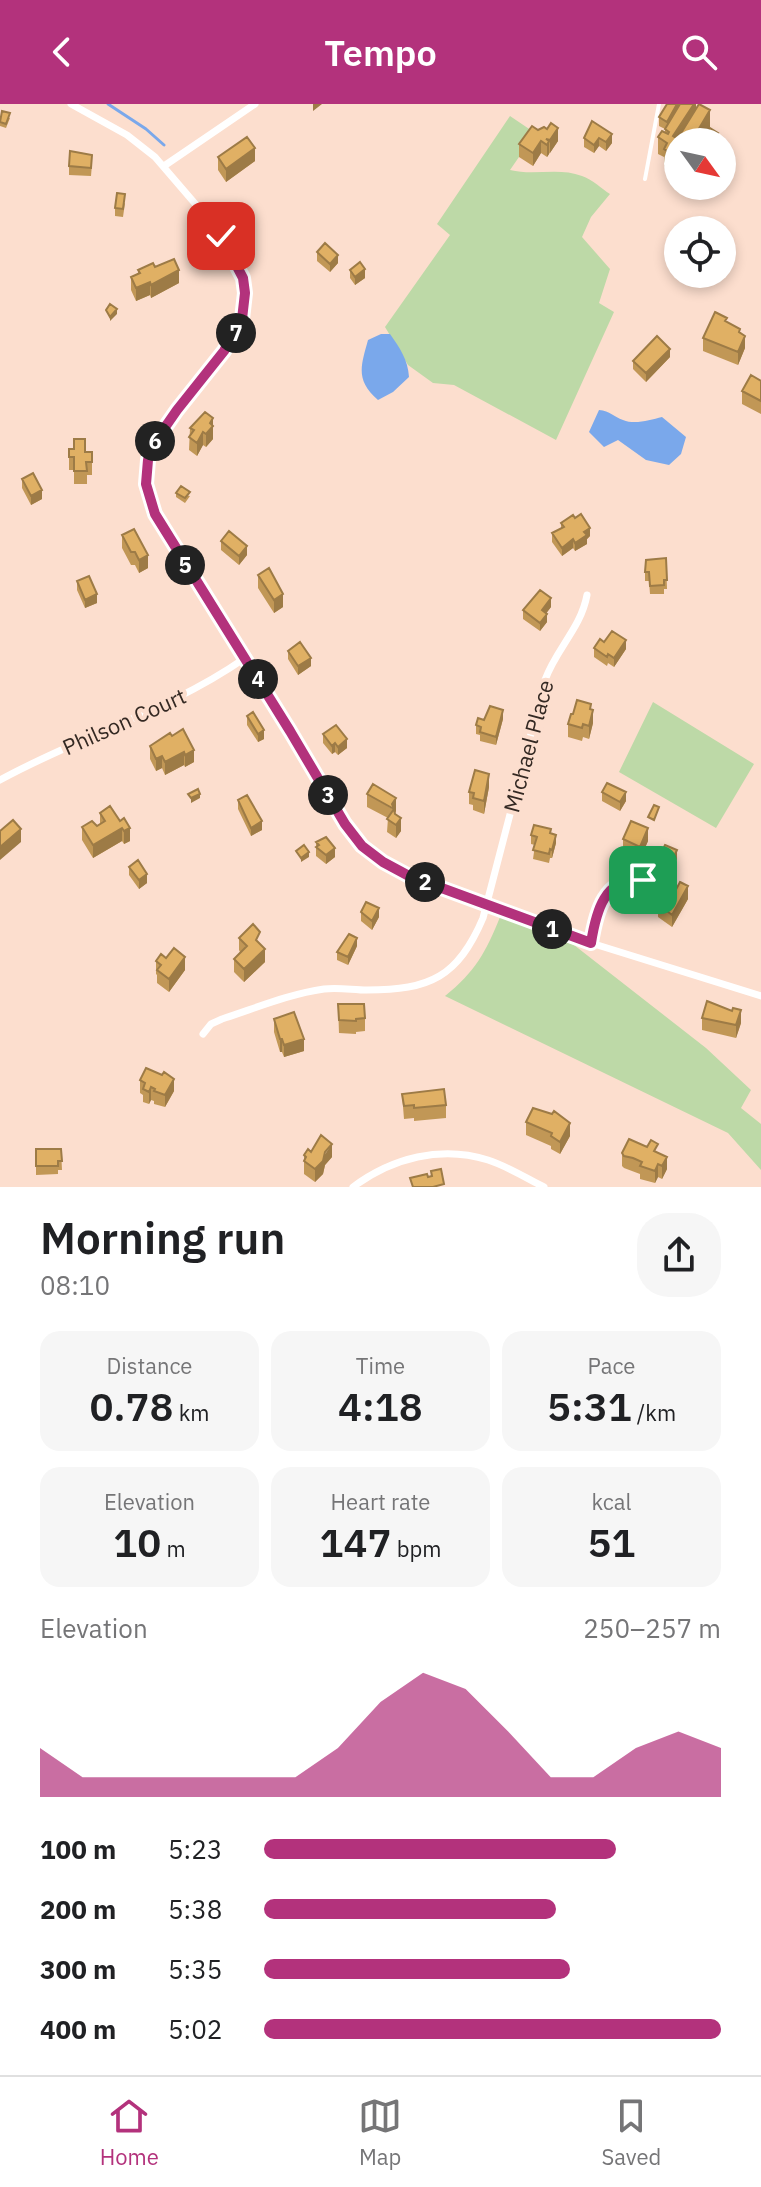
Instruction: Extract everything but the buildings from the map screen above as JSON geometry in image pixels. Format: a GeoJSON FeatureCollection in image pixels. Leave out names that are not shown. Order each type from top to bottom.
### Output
{"type":"FeatureCollection","features":[{"type":"Feature","properties":{"kind":"street"},"geometry":{"type":"LineString","coordinates":[[71,104],[127,135],[164,166],[228,247],[243,278],[245,303],[235,335],[158,435],[148,460],[146,484],[150,500],[169,539],[345,824],[362,846],[401,872],[486,905],[591,943],[761,996]]}},
{"type":"Feature","properties":{"kind":"street"},"geometry":{"type":"LineString","coordinates":[[164,166],[255,104]]}},
{"type":"Feature","properties":{"kind":"street","name":"Michael Place"},"geometry":{"type":"LineString","coordinates":[[203,1034],[211,1024],[222,1019],[300,993],[328,988],[413,988],[445,974],[460,960],[472,942],[486,905],[545,680],[554,659],[578,624],[587,595]]}},
{"type":"Feature","properties":{"kind":"street","name":"Philson Court"},"geometry":{"type":"LineString","coordinates":[[0,780],[40,758],[163,706],[245,658]]}},
{"type":"Feature","properties":{"kind":"street"},"geometry":{"type":"LineString","coordinates":[[353,1187],[366,1177],[413,1157],[447,1153],[489,1160],[544,1187]]}},
{"type":"Feature","properties":{"kind":"lane"},"geometry":{"type":"LineString","coordinates":[[645,179],[659,104]]}},
{"type":"Feature","properties":{"kind":"lane"},"geometry":{"type":"LineString","coordinates":[[591,943],[599,908],[611,890],[630,879],[665,881]]}},
{"type":"Feature","properties":{"kind":"green space"},"geometry":{"type":"Polygon","coordinates":[[[510,116],[544,139],[519,157],[510,170],[573,173],[589,179],[610,194],[591,217],[582,237],[610,269],[599,303],[614,312],[556,440],[454,385],[433,383],[408,365],[385,327],[450,235],[437,224],[510,116]]]}},
{"type":"Feature","properties":{"kind":"green space"},"geometry":{"type":"Polygon","coordinates":[[[653,702],[754,764],[716,828],[619,772],[653,702]]]}},
{"type":"Feature","properties":{"kind":"green space"},"geometry":{"type":"Polygon","coordinates":[[[500,917],[574,945],[706,1048],[751,1090],[741,1108],[761,1124],[761,1170],[728,1133],[445,996],[478,961],[500,917]]]}},
{"type":"Feature","properties":{"kind":"water"},"geometry":{"type":"Polygon","coordinates":[[[390,334],[397,344],[409,377],[393,392],[378,400],[366,386],[362,365],[368,340],[390,334]]]}},
{"type":"Feature","properties":{"kind":"water"},"geometry":{"type":"Polygon","coordinates":[[[599,410],[632,422],[662,417],[686,437],[681,454],[669,465],[646,460],[618,440],[604,447],[589,432],[599,410]]]}},
{"type":"Feature","properties":{"kind":"waterway"},"geometry":{"type":"LineString","coordinates":[[108,104],[164,145]]}},
{"type":"Feature","properties":{"kind":"route"},"geometry":{"type":"LineString","coordinates":[[221,236],[243,278],[245,303],[242,319],[224,351],[158,435],[148,460],[146,484],[155,514],[169,539],[345,824],[362,846],[392,868],[591,943],[599,908],[611,890],[630,879],[643,880]]}}]}
